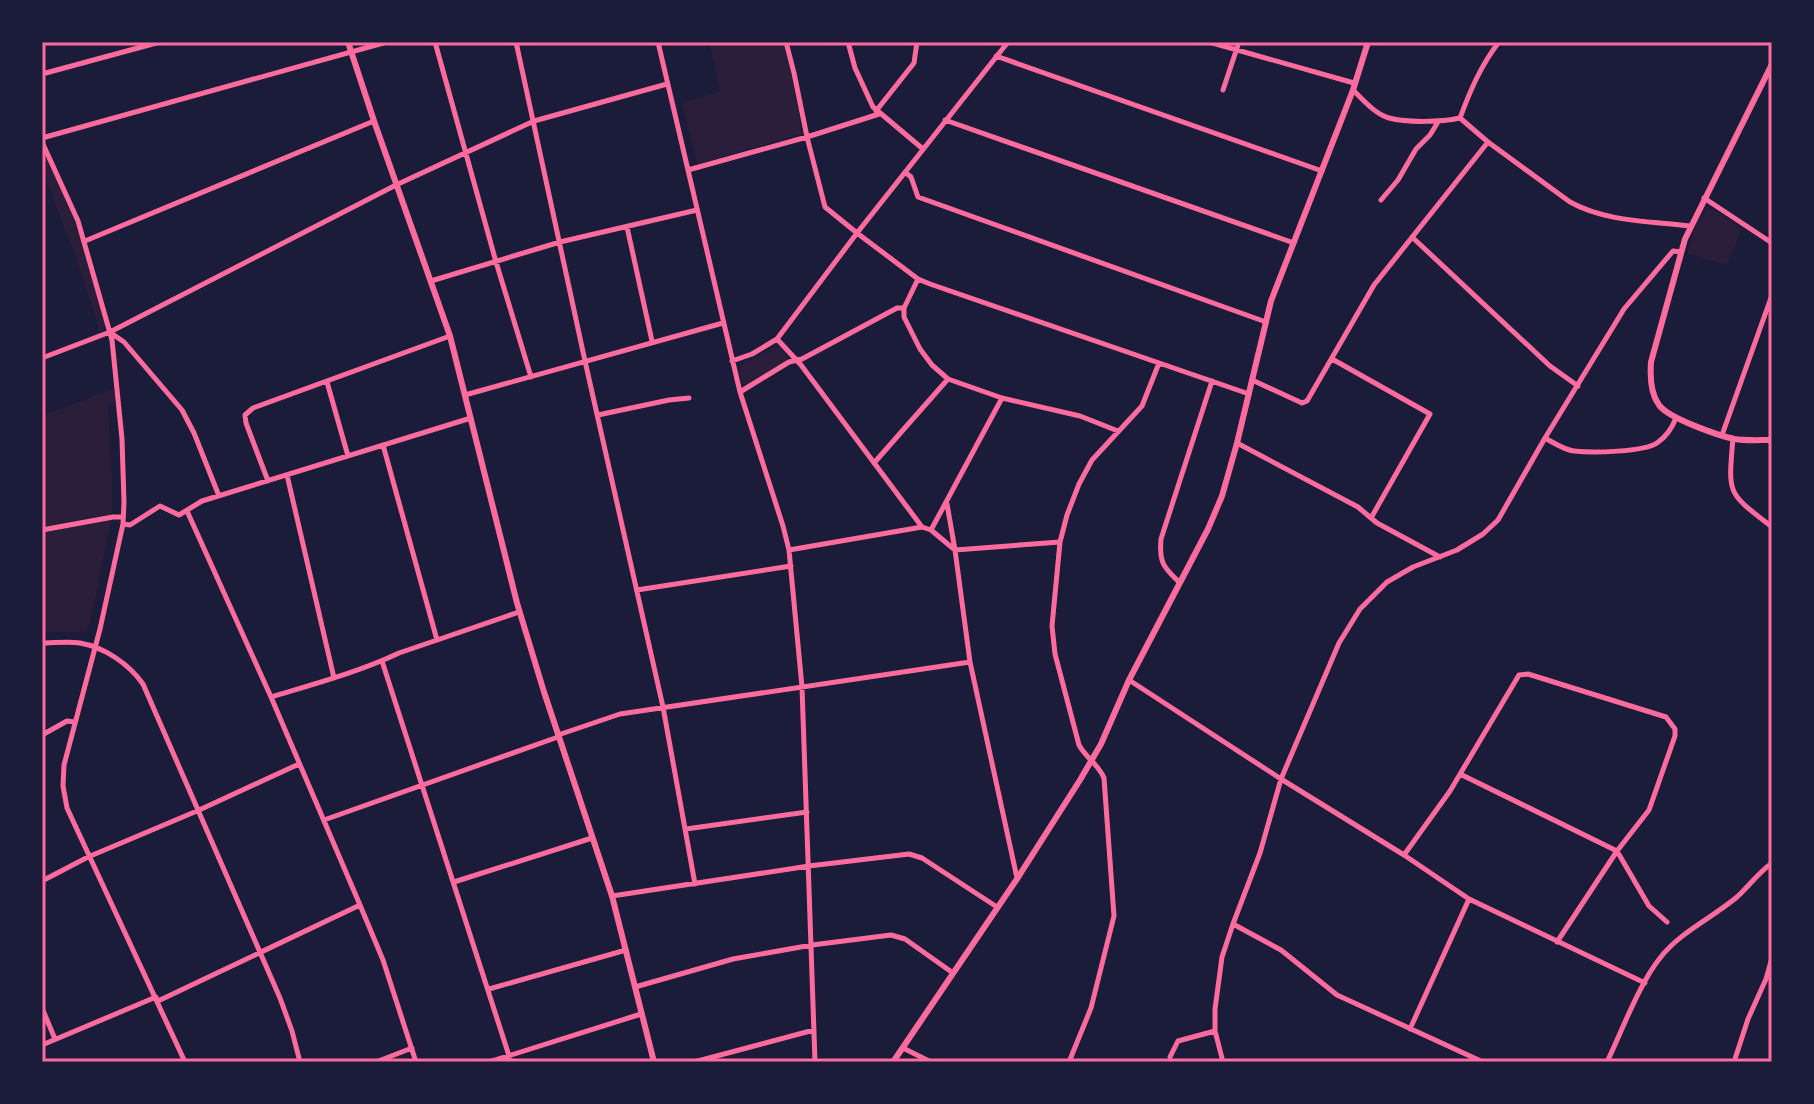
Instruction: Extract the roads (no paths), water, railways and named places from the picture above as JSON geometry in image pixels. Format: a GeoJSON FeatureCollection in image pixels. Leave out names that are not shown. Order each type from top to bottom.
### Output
{"type":"FeatureCollection","features":[{"type":"Feature","properties":{"kind":"street"},"geometry":{"type":"LineString","coordinates":[[42,74],[160,42]]}},
{"type":"Feature","properties":{"kind":"street"},"geometry":{"type":"LineString","coordinates":[[348,42],[450,336],[519,612],[612,896],[654,1062]]}},
{"type":"Feature","properties":{"kind":"street"},"geometry":{"type":"LineString","coordinates":[[185,1062],[88,857],[67,808],[63,786],[64,765],[95,649],[123,521],[121,417],[112,340],[85,241],[42,140],[387,42]]}},
{"type":"Feature","properties":{"kind":"street"},"geometry":{"type":"LineString","coordinates":[[435,42],[531,377]]}},
{"type":"Feature","properties":{"kind":"street"},"geometry":{"type":"LineString","coordinates":[[516,42],[663,707],[695,884]]}},
{"type":"Feature","properties":{"kind":"street"},"geometry":{"type":"LineString","coordinates":[[658,42],[732,361],[789,550],[802,687],[815,1062]]}},
{"type":"Feature","properties":{"kind":"street"},"geometry":{"type":"LineString","coordinates":[[786,42],[825,207],[857,233],[918,279],[1249,394]]}},
{"type":"Feature","properties":{"kind":"street"},"geometry":{"type":"LineString","coordinates":[[848,42],[855,68],[877,112],[923,149]]}},
{"type":"Feature","properties":{"kind":"street"},"geometry":{"type":"LineString","coordinates":[[688,170],[807,137],[877,112],[914,63],[917,42]]}},
{"type":"Feature","properties":{"kind":"street"},"geometry":{"type":"LineString","coordinates":[[732,361],[752,354],[777,339],[1008,42]]}},
{"type":"Feature","properties":{"kind":"street"},"geometry":{"type":"LineString","coordinates":[[1209,42],[1354,87],[1374,110],[1388,118],[1438,122],[1460,118]]}},
{"type":"Feature","properties":{"kind":"street"},"geometry":{"type":"LineString","coordinates":[[1223,90],[1239,42]]}},
{"type":"Feature","properties":{"kind":"street"},"geometry":{"type":"LineString","coordinates":[[893,1062],[1017,879],[1091,761],[1129,680],[1208,529],[1222,496],[1237,443],[1271,301],[1354,87],[1368,42]]}},
{"type":"Feature","properties":{"kind":"street"},"geometry":{"type":"LineString","coordinates":[[1460,118],[1487,57],[1499,42]]}},
{"type":"Feature","properties":{"kind":"street"},"geometry":{"type":"LineString","coordinates":[[996,56],[1322,171]]}},
{"type":"Feature","properties":{"kind":"street"},"geometry":{"type":"LineString","coordinates":[[1772,64],[1690,226],[1650,373],[1658,404],[1676,418],[1733,438],[1772,440]]}},
{"type":"Feature","properties":{"kind":"street"},"geometry":{"type":"LineString","coordinates":[[42,358],[110,332],[396,185],[534,121],[667,84]]}},
{"type":"Feature","properties":{"kind":"street"},"geometry":{"type":"LineString","coordinates":[[1460,118],[1488,142],[1582,209],[1613,217],[1690,226]]}},
{"type":"Feature","properties":{"kind":"street"},"geometry":{"type":"LineString","coordinates":[[945,120],[1294,243]]}},
{"type":"Feature","properties":{"kind":"street"},"geometry":{"type":"LineString","coordinates":[[85,241],[374,121]]}},
{"type":"Feature","properties":{"kind":"street"},"geometry":{"type":"LineString","coordinates":[[1381,200],[1438,122]]}},
{"type":"Feature","properties":{"kind":"street"},"geometry":{"type":"LineString","coordinates":[[1252,380],[1302,403],[1307,401],[1374,285],[1488,142]]}},
{"type":"Feature","properties":{"kind":"street"},"geometry":{"type":"LineString","coordinates":[[905,172],[911,177],[918,197],[1266,322]]}},
{"type":"Feature","properties":{"kind":"street"},"geometry":{"type":"LineString","coordinates":[[1704,198],[1772,243]]}},
{"type":"Feature","properties":{"kind":"street"},"geometry":{"type":"LineString","coordinates":[[431,281],[560,242],[697,210]]}},
{"type":"Feature","properties":{"kind":"street"},"geometry":{"type":"LineString","coordinates":[[627,227],[652,341]]}},
{"type":"Feature","properties":{"kind":"street"},"geometry":{"type":"LineString","coordinates":[[1412,237],[1550,366],[1578,386]]}},
{"type":"Feature","properties":{"kind":"street"},"geometry":{"type":"LineString","coordinates":[[1223,1062],[1215,1031],[1222,957],[1260,853],[1281,779],[1339,643],[1360,609],[1374,594],[1400,574],[1441,558],[1483,534],[1498,520],[1615,324],[1637,292],[1673,251],[1681,252]]}},
{"type":"Feature","properties":{"kind":"street"},"geometry":{"type":"LineString","coordinates":[[918,279],[904,308],[904,317],[920,349],[948,379],[1002,398],[1080,416],[1118,431]]}},
{"type":"Feature","properties":{"kind":"street"},"geometry":{"type":"LineString","coordinates":[[1722,435],[1772,295]]}},
{"type":"Feature","properties":{"kind":"street"},"geometry":{"type":"LineString","coordinates":[[740,392],[789,362],[897,308],[904,308]]}},
{"type":"Feature","properties":{"kind":"street"},"geometry":{"type":"LineString","coordinates":[[465,395],[723,323]]}},
{"type":"Feature","properties":{"kind":"street"},"geometry":{"type":"LineString","coordinates":[[110,332],[124,342],[182,410],[219,496]]}},
{"type":"Feature","properties":{"kind":"street"},"geometry":{"type":"LineString","coordinates":[[268,481],[246,423],[245,415],[253,408],[450,336]]}},
{"type":"Feature","properties":{"kind":"street"},"geometry":{"type":"LineString","coordinates":[[777,339],[922,527]]}},
{"type":"Feature","properties":{"kind":"street"},"geometry":{"type":"LineString","coordinates":[[1332,359],[1430,414],[1371,518]]}},
{"type":"Feature","properties":{"kind":"street"},"geometry":{"type":"LineString","coordinates":[[1069,1062],[1091,1008],[1114,916],[1104,778],[1102,771],[1082,752],[1075,735],[1055,654],[1052,626],[1060,542],[1079,484],[1092,460],[1142,406],[1159,363]]}},
{"type":"Feature","properties":{"kind":"street"},"geometry":{"type":"LineString","coordinates":[[874,463],[948,379]]}},
{"type":"Feature","properties":{"kind":"street"},"geometry":{"type":"LineString","coordinates":[[1179,582],[1161,561],[1161,539],[1212,381]]}},
{"type":"Feature","properties":{"kind":"street"},"geometry":{"type":"LineString","coordinates":[[327,382],[348,456]]}},
{"type":"Feature","properties":{"kind":"street"},"geometry":{"type":"LineString","coordinates":[[598,415],[689,398]]}},
{"type":"Feature","properties":{"kind":"street"},"geometry":{"type":"LineString","coordinates":[[931,530],[1002,398]]}},
{"type":"Feature","properties":{"kind":"street"},"geometry":{"type":"LineString","coordinates":[[42,530],[115,517],[130,525],[160,506],[179,515],[202,501],[471,418]]}},
{"type":"Feature","properties":{"kind":"street"},"geometry":{"type":"LineString","coordinates":[[1545,438],[1574,451],[1641,450],[1656,444],[1667,434],[1676,418]]}},
{"type":"Feature","properties":{"kind":"street"},"geometry":{"type":"LineString","coordinates":[[1733,438],[1731,488],[1740,503],[1772,527]]}},
{"type":"Feature","properties":{"kind":"street"},"geometry":{"type":"LineString","coordinates":[[1237,443],[1358,507],[1371,518],[1441,558]]}},
{"type":"Feature","properties":{"kind":"street"},"geometry":{"type":"LineString","coordinates":[[383,445],[437,640]]}},
{"type":"Feature","properties":{"kind":"street"},"geometry":{"type":"LineString","coordinates":[[287,475],[334,678]]}},
{"type":"Feature","properties":{"kind":"street"},"geometry":{"type":"LineString","coordinates":[[947,504],[970,662],[1017,879]]}},
{"type":"Feature","properties":{"kind":"street"},"geometry":{"type":"LineString","coordinates":[[187,511],[271,697],[383,960],[416,1062]]}},
{"type":"Feature","properties":{"kind":"street"},"geometry":{"type":"LineString","coordinates":[[789,550],[922,527],[931,530],[955,550],[1060,542]]}},
{"type":"Feature","properties":{"kind":"street"},"geometry":{"type":"LineString","coordinates":[[637,590],[791,566]]}},
{"type":"Feature","properties":{"kind":"street"},"geometry":{"type":"LineString","coordinates":[[271,697],[334,678],[519,612]]}},
{"type":"Feature","properties":{"kind":"street"},"geometry":{"type":"LineString","coordinates":[[42,643],[80,643],[95,649],[124,663],[143,684],[260,953],[292,1031],[300,1062]]}},
{"type":"Feature","properties":{"kind":"street"},"geometry":{"type":"LineString","coordinates":[[382,661],[511,1059]]}},
{"type":"Feature","properties":{"kind":"street"},"geometry":{"type":"LineString","coordinates":[[324,820],[620,714],[970,662]]}},
{"type":"Feature","properties":{"kind":"street"},"geometry":{"type":"LineString","coordinates":[[1404,855],[1460,774],[1519,675],[1528,674],[1666,717],[1675,729],[1675,736],[1653,804],[1617,851],[1557,942]]}},
{"type":"Feature","properties":{"kind":"street"},"geometry":{"type":"LineString","coordinates":[[1129,680],[1469,899],[1645,983]]}},
{"type":"Feature","properties":{"kind":"street"},"geometry":{"type":"LineString","coordinates":[[42,735],[67,721],[74,722]]}},
{"type":"Feature","properties":{"kind":"street"},"geometry":{"type":"LineString","coordinates":[[42,881],[88,857],[300,764]]}},
{"type":"Feature","properties":{"kind":"street"},"geometry":{"type":"LineString","coordinates":[[1460,774],[1617,851],[1649,906],[1667,922]]}},
{"type":"Feature","properties":{"kind":"street"},"geometry":{"type":"LineString","coordinates":[[686,829],[807,812]]}},
{"type":"Feature","properties":{"kind":"street"},"geometry":{"type":"LineString","coordinates":[[454,882],[592,838]]}},
{"type":"Feature","properties":{"kind":"street"},"geometry":{"type":"LineString","coordinates":[[612,896],[902,854],[915,855],[997,907]]}},
{"type":"Feature","properties":{"kind":"street"},"geometry":{"type":"LineString","coordinates":[[1607,1062],[1658,960],[1705,918],[1736,897],[1772,863]]}},
{"type":"Feature","properties":{"kind":"street"},"geometry":{"type":"LineString","coordinates":[[1410,1029],[1469,899]]}},
{"type":"Feature","properties":{"kind":"street"},"geometry":{"type":"LineString","coordinates":[[42,1045],[157,999],[360,905]]}},
{"type":"Feature","properties":{"kind":"street"},"geometry":{"type":"LineString","coordinates":[[1233,924],[1281,950],[1337,995],[1483,1062]]}},
{"type":"Feature","properties":{"kind":"street"},"geometry":{"type":"LineString","coordinates":[[635,987],[733,959],[882,935],[898,936],[953,973]]}},
{"type":"Feature","properties":{"kind":"street"},"geometry":{"type":"LineString","coordinates":[[489,989],[626,950]]}},
{"type":"Feature","properties":{"kind":"street"},"geometry":{"type":"LineString","coordinates":[[1734,1062],[1772,958]]}},
{"type":"Feature","properties":{"kind":"street"},"geometry":{"type":"LineString","coordinates":[[42,1008],[55,1039]]}},
{"type":"Feature","properties":{"kind":"street"},"geometry":{"type":"LineString","coordinates":[[489,1062],[511,1059],[641,1014]]}},
{"type":"Feature","properties":{"kind":"street"},"geometry":{"type":"LineString","coordinates":[[694,1062],[814,1030]]}},
{"type":"Feature","properties":{"kind":"street"},"geometry":{"type":"LineString","coordinates":[[1170,1057],[1178,1041],[1215,1031]]}},
{"type":"Feature","properties":{"kind":"street"},"geometry":{"type":"LineString","coordinates":[[376,1062],[412,1048]]}},
{"type":"Feature","properties":{"kind":"street"},"geometry":{"type":"LineString","coordinates":[[903,1048],[931,1062]]}}]}
